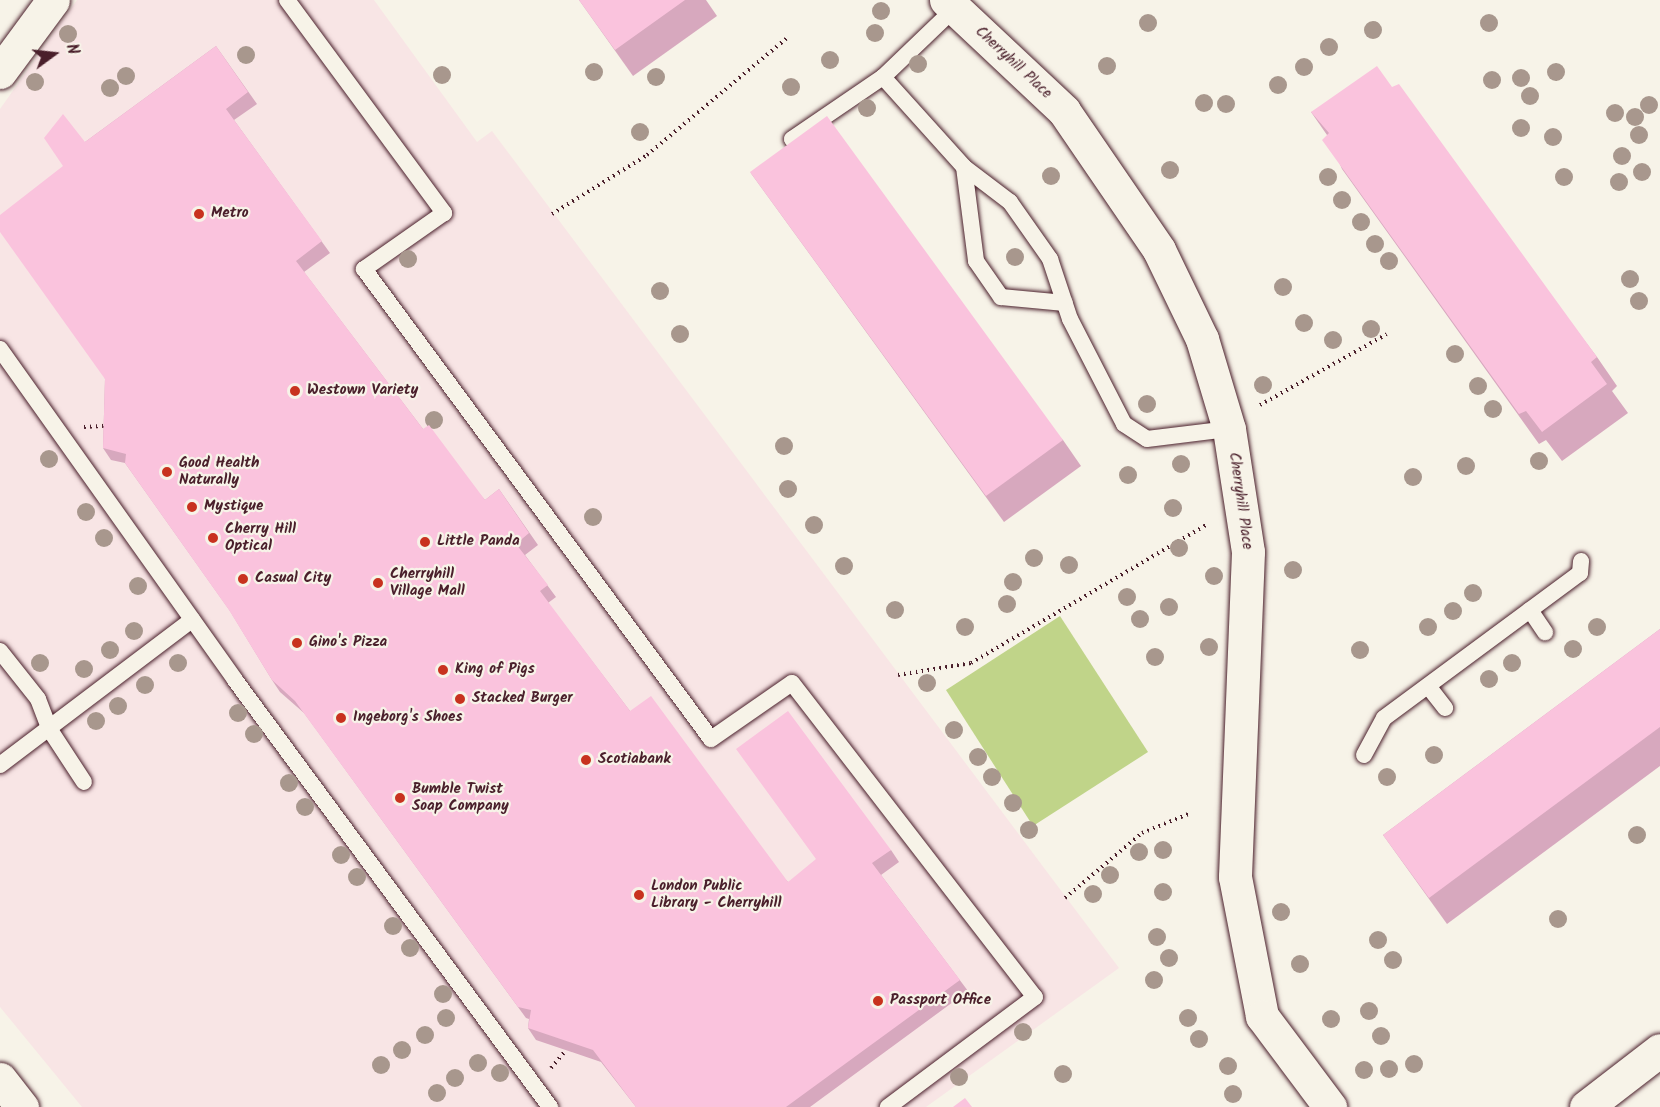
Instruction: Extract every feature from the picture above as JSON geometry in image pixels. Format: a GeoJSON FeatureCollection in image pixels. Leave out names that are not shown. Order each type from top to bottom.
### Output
{"type":"FeatureCollection","features":[{"type":"Feature","properties":{"kind":"street"},"geometry":{"type":"LineString","coordinates":[[0,72],[52,0]]}},
{"type":"Feature","properties":{"kind":"street","name":"Cherryhill Place"},"geometry":{"type":"LineString","coordinates":[[950,4],[1064,111],[1159,250],[1202,339],[1228,429],[1248,552],[1235,877],[1262,1016],[1330,1107]]}},
{"type":"Feature","properties":{"kind":"street"},"geometry":{"type":"LineString","coordinates":[[1586,1107],[1660,1050]]}},
{"type":"Feature","properties":{"kind":"street"},"geometry":{"type":"LineString","coordinates":[[0,1079],[22,1107]]}},
{"type":"Feature","properties":{"kind":"lane"},"geometry":{"type":"LineString","coordinates":[[287,0],[444,213],[364,269],[711,739],[792,682],[1035,997],[888,1107]]}},
{"type":"Feature","properties":{"kind":"lane"},"geometry":{"type":"LineString","coordinates":[[808,156],[792,139],[883,77],[950,4]]}},
{"type":"Feature","properties":{"kind":"lane"},"geometry":{"type":"LineString","coordinates":[[883,77],[964,168],[1010,202],[1050,260],[1065,303],[1124,424],[1147,439],[1228,429]]}},
{"type":"Feature","properties":{"kind":"lane"},"geometry":{"type":"LineString","coordinates":[[964,168],[976,261],[1001,297],[1065,303]]}},
{"type":"Feature","properties":{"kind":"lane"},"geometry":{"type":"LineString","coordinates":[[0,349],[192,620],[550,1107]]}},
{"type":"Feature","properties":{"kind":"lane"},"geometry":{"type":"LineString","coordinates":[[1364,755],[1384,718],[1580,573],[1581,561]]}},
{"type":"Feature","properties":{"kind":"lane"},"geometry":{"type":"LineString","coordinates":[[1530,610],[1545,632]]}},
{"type":"Feature","properties":{"kind":"lane"},"geometry":{"type":"LineString","coordinates":[[0,765],[50,730],[192,620]]}},
{"type":"Feature","properties":{"kind":"lane"},"geometry":{"type":"LineString","coordinates":[[0,651],[38,699],[50,730],[84,782]]}},
{"type":"Feature","properties":{"kind":"lane"},"geometry":{"type":"LineString","coordinates":[[1428,686],[1445,708]]}},
{"type":"Feature","properties":{"kind":"path"},"geometry":{"type":"LineString","coordinates":[[552,214],[647,155],[788,37]]}},
{"type":"Feature","properties":{"kind":"path"},"geometry":{"type":"LineString","coordinates":[[1260,405],[1386,334]]}},
{"type":"Feature","properties":{"kind":"path"},"geometry":{"type":"LineString","coordinates":[[898,675],[971,663],[1208,524]]}},
{"type":"Feature","properties":{"kind":"path"},"geometry":{"type":"LineString","coordinates":[[1065,898],[1142,833],[1191,813]]}},
{"type":"Feature","properties":{"kind":"shaded area"},"geometry":{"type":"Polygon","coordinates":[[[77,0],[374,0],[477,142],[492,131],[1119,968],[926,1107],[82,1107],[0,1007],[0,109],[77,0]]]}},
{"type":"Feature","properties":{"kind":"green space"},"geometry":{"type":"Polygon","coordinates":[[[1060,616],[1148,752],[1033,826],[946,690],[1060,616]]]}},
{"type":"Feature","properties":{"kind":"building"},"geometry":{"type":"Polygon","coordinates":[[[579,0],[685,0],[615,50],[579,0]]]}},
{"type":"Feature","properties":{"kind":"building","name":"Cherryhill Village Mall"},"geometry":{"type":"Polygon","coordinates":[[[216,46],[248,92],[226,109],[322,241],[296,261],[423,429],[429,425],[485,500],[499,489],[529,533],[516,544],[548,585],[540,591],[630,711],[651,696],[788,882],[816,859],[736,749],[788,711],[891,850],[872,863],[960,980],[786,1107],[636,1107],[593,1050],[528,1028],[531,1010],[518,1007],[295,701],[272,680],[229,610],[125,463],[126,454],[103,448],[105,379],[0,232],[0,215],[63,166],[44,138],[63,114],[85,142],[216,46]]]}},
{"type":"Feature","properties":{"kind":"building"},"geometry":{"type":"Polygon","coordinates":[[[1377,66],[1392,87],[1399,84],[1597,357],[1591,362],[1607,384],[1542,432],[1526,411],[1519,414],[1322,140],[1329,133],[1311,112],[1377,66]]]}},
{"type":"Feature","properties":{"kind":"building"},"geometry":{"type":"Polygon","coordinates":[[[827,116],[1063,440],[986,496],[750,172],[827,116]]]}},
{"type":"Feature","properties":{"kind":"building"},"geometry":{"type":"Polygon","coordinates":[[[1660,629],[1660,727],[1429,898],[1383,835],[1660,629]]]}},
{"type":"Feature","properties":{"kind":"building"},"geometry":{"type":"Polygon","coordinates":[[[965,1098],[972,1107],[953,1107],[965,1098]]]}},
{"type":"Feature","properties":{"kind":"place","name":"Metro"},"geometry":{"type":"Point","coordinates":[199,214]}},
{"type":"Feature","properties":{"kind":"place","name":"Westown Variety"},"geometry":{"type":"Point","coordinates":[295,391]}},
{"type":"Feature","properties":{"kind":"place","name":"Good Health Naturally"},"geometry":{"type":"Point","coordinates":[167,472]}},
{"type":"Feature","properties":{"kind":"place","name":"Mystique"},"geometry":{"type":"Point","coordinates":[192,507]}},
{"type":"Feature","properties":{"kind":"place","name":"Cherry Hill Optical"},"geometry":{"type":"Point","coordinates":[213,538]}},
{"type":"Feature","properties":{"kind":"place","name":"Little Panda"},"geometry":{"type":"Point","coordinates":[425,542]}},
{"type":"Feature","properties":{"kind":"place","name":"Casual City"},"geometry":{"type":"Point","coordinates":[243,579]}},
{"type":"Feature","properties":{"kind":"place","name":"Cherryhill Village Mall"},"geometry":{"type":"Point","coordinates":[378,583]}},
{"type":"Feature","properties":{"kind":"place","name":"Gino's Pizza"},"geometry":{"type":"Point","coordinates":[297,643]}},
{"type":"Feature","properties":{"kind":"place","name":"King of Pigs"},"geometry":{"type":"Point","coordinates":[443,670]}},
{"type":"Feature","properties":{"kind":"place","name":"Stacked Burger"},"geometry":{"type":"Point","coordinates":[460,699]}},
{"type":"Feature","properties":{"kind":"place","name":"Ingeborg's Shoes"},"geometry":{"type":"Point","coordinates":[341,718]}},
{"type":"Feature","properties":{"kind":"place","name":"Scotiabank"},"geometry":{"type":"Point","coordinates":[586,760]}},
{"type":"Feature","properties":{"kind":"place","name":"Bumble Twist Soap Company"},"geometry":{"type":"Point","coordinates":[400,798]}},
{"type":"Feature","properties":{"kind":"place","name":"London Public Library - Cherryhill"},"geometry":{"type":"Point","coordinates":[639,895]}},
{"type":"Feature","properties":{"kind":"place","name":"Passport Office"},"geometry":{"type":"Point","coordinates":[878,1001]}}]}
